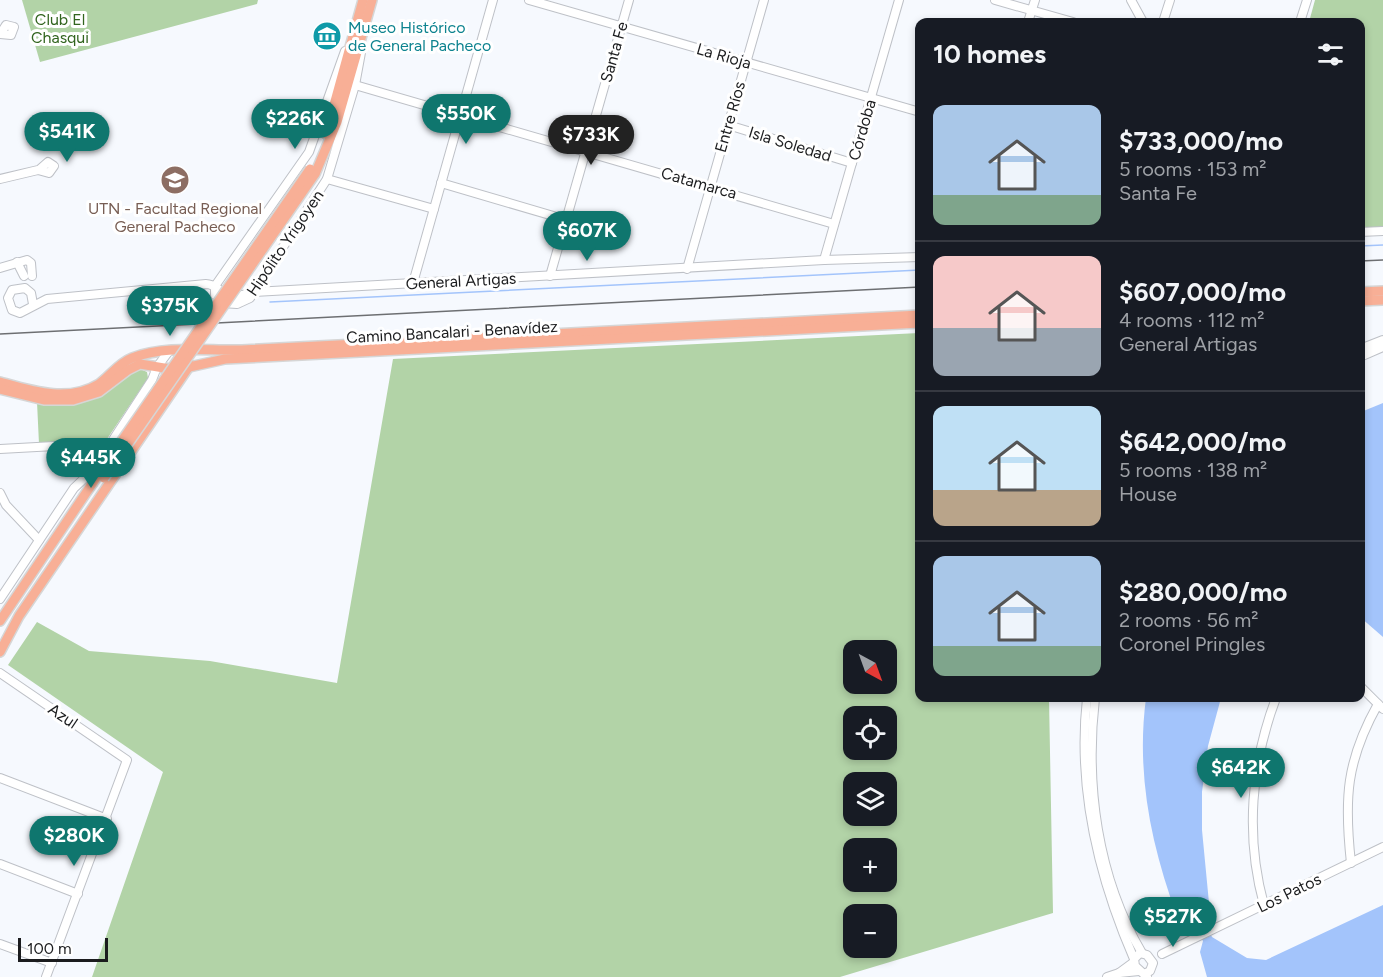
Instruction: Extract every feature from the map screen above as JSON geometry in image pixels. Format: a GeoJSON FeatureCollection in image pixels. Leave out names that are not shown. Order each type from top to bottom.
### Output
{"type":"FeatureCollection","features":[{"type":"Feature","properties":{"kind":"main road"},"geometry":{"type":"LineString","coordinates":[[0,637],[104,478],[312,171],[328,130],[366,4]]}},
{"type":"Feature","properties":{"kind":"main road"},"geometry":{"type":"LineString","coordinates":[[0,621],[89,480],[312,171]]}},
{"type":"Feature","properties":{"kind":"main road"},"geometry":{"type":"LineString","coordinates":[[1365,292],[1383,291]]}},
{"type":"Feature","properties":{"kind":"main road"},"geometry":{"type":"LineString","coordinates":[[1365,301],[1383,300]]}},
{"type":"Feature","properties":{"kind":"main road","name":"Camino Bancalari - Benavídez"},"geometry":{"type":"LineString","coordinates":[[0,382],[39,392],[69,393],[100,383],[130,359],[170,351],[242,350],[915,315]]}},
{"type":"Feature","properties":{"kind":"main road","name":"Camino Bancalari - Benavídez"},"geometry":{"type":"LineString","coordinates":[[0,389],[44,400],[73,400],[99,392],[133,367],[145,364],[167,369],[189,368],[234,358],[915,323]]}},
{"type":"Feature","properties":{"kind":"main road"},"geometry":{"type":"LineString","coordinates":[[0,652],[19,616],[161,404],[189,368],[191,350]]}},
{"type":"Feature","properties":{"kind":"street"},"geometry":{"type":"LineString","coordinates":[[413,283],[494,0]]}},
{"type":"Feature","properties":{"kind":"street","name":"La Rioja"},"geometry":{"type":"LineString","coordinates":[[529,0],[915,111]]}},
{"type":"Feature","properties":{"kind":"street","name":"Santa Fe"},"geometry":{"type":"LineString","coordinates":[[550,276],[629,0]]}},
{"type":"Feature","properties":{"kind":"street","name":"Entre Ríos"},"geometry":{"type":"LineString","coordinates":[[687,269],[764,0]]}},
{"type":"Feature","properties":{"kind":"street","name":"Córdoba"},"geometry":{"type":"LineString","coordinates":[[824,260],[899,0]]}},
{"type":"Feature","properties":{"kind":"street"},"geometry":{"type":"LineString","coordinates":[[995,0],[1058,18]]}},
{"type":"Feature","properties":{"kind":"street"},"geometry":{"type":"LineString","coordinates":[[1029,18],[1035,0]]}},
{"type":"Feature","properties":{"kind":"street"},"geometry":{"type":"LineString","coordinates":[[1131,0],[1141,18]]}},
{"type":"Feature","properties":{"kind":"street"},"geometry":{"type":"LineString","coordinates":[[1164,18],[1170,0]]}},
{"type":"Feature","properties":{"kind":"street"},"geometry":{"type":"LineString","coordinates":[[1301,18],[1307,0]]}},
{"type":"Feature","properties":{"kind":"street","name":"Hipólito Yrigoyen"},"geometry":{"type":"LineString","coordinates":[[254,292],[327,179],[355,85],[366,4]]}},
{"type":"Feature","properties":{"kind":"street","name":"Hipólito Yrigoyen"},"geometry":{"type":"LineString","coordinates":[[216,286],[309,152],[366,4]]}},
{"type":"Feature","properties":{"kind":"street","name":"Catamarca"},"geometry":{"type":"LineString","coordinates":[[355,85],[711,186],[834,224]]}},
{"type":"Feature","properties":{"kind":"street","name":"Isla Soledad"},"geometry":{"type":"LineString","coordinates":[[728,125],[852,163]]}},
{"type":"Feature","properties":{"kind":"street"},"geometry":{"type":"LineString","coordinates":[[0,179],[40,169]]}},
{"type":"Feature","properties":{"kind":"street"},"geometry":{"type":"LineString","coordinates":[[327,179],[434,209]]}},
{"type":"Feature","properties":{"kind":"street"},"geometry":{"type":"LineString","coordinates":[[441,183],[567,220]]}},
{"type":"Feature","properties":{"kind":"street"},"geometry":{"type":"LineString","coordinates":[[1365,232],[1383,231]]}},
{"type":"Feature","properties":{"kind":"street","name":"General Artigas"},"geometry":{"type":"LineString","coordinates":[[47,299],[206,284],[216,286],[229,295],[824,260],[915,257]]}},
{"type":"Feature","properties":{"kind":"street"},"geometry":{"type":"LineString","coordinates":[[0,268],[17,262],[28,276]]}},
{"type":"Feature","properties":{"kind":"street"},"geometry":{"type":"LineString","coordinates":[[16,288],[25,288],[47,299],[33,304],[29,310],[21,313],[12,310],[8,303],[9,294],[16,288]]}},
{"type":"Feature","properties":{"kind":"street"},"geometry":{"type":"LineString","coordinates":[[31,293],[33,304]]}},
{"type":"Feature","properties":{"kind":"street"},"geometry":{"type":"LineString","coordinates":[[1365,348],[1383,339]]}},
{"type":"Feature","properties":{"kind":"street"},"geometry":{"type":"LineString","coordinates":[[1365,355],[1383,347]]}},
{"type":"Feature","properties":{"kind":"street"},"geometry":{"type":"LineString","coordinates":[[0,599],[74,488],[89,480],[110,443],[152,380],[157,367],[170,351]]}},
{"type":"Feature","properties":{"kind":"street"},"geometry":{"type":"LineString","coordinates":[[0,449],[110,443]]}},
{"type":"Feature","properties":{"kind":"street"},"geometry":{"type":"LineString","coordinates":[[70,446],[89,480]]}},
{"type":"Feature","properties":{"kind":"street"},"geometry":{"type":"LineString","coordinates":[[1,497],[39,540]]}},
{"type":"Feature","properties":{"kind":"street"},"geometry":{"type":"LineString","coordinates":[[0,684],[2,674]]}},
{"type":"Feature","properties":{"kind":"street","name":"Azul"},"geometry":{"type":"LineString","coordinates":[[2,674],[127,758],[128,764],[107,819]]}},
{"type":"Feature","properties":{"kind":"street"},"geometry":{"type":"LineString","coordinates":[[1351,863],[1346,826],[1349,781],[1363,732],[1381,706],[1365,691]]}},
{"type":"Feature","properties":{"kind":"street"},"geometry":{"type":"LineString","coordinates":[[1087,702],[1089,761],[1100,855],[1115,914],[1134,960],[1143,974]]}},
{"type":"Feature","properties":{"kind":"street"},"geometry":{"type":"LineString","coordinates":[[1089,761],[1095,702]]}},
{"type":"Feature","properties":{"kind":"street"},"geometry":{"type":"LineString","coordinates":[[1264,905],[1256,869],[1252,811],[1263,739],[1275,702]]}},
{"type":"Feature","properties":{"kind":"street"},"geometry":{"type":"LineString","coordinates":[[0,778],[107,819],[46,977]]}},
{"type":"Feature","properties":{"kind":"street","name":"Los Patos"},"geometry":{"type":"LineString","coordinates":[[1143,974],[1162,954],[1383,847]]}},
{"type":"Feature","properties":{"kind":"street"},"geometry":{"type":"LineString","coordinates":[[1100,855],[1127,927],[1152,966],[1156,977]]}},
{"type":"Feature","properties":{"kind":"street"},"geometry":{"type":"LineString","coordinates":[[0,864],[78,894]]}},
{"type":"Feature","properties":{"kind":"street"},"geometry":{"type":"LineString","coordinates":[[0,944],[52,963]]}},
{"type":"Feature","properties":{"kind":"street"},"geometry":{"type":"LineString","coordinates":[[1119,973],[1138,954],[1145,954]]}},
{"type":"Feature","properties":{"kind":"street","name":"Los Patos"},"geometry":{"type":"LineString","coordinates":[[1145,954],[1162,954]]}},
{"type":"Feature","properties":{"kind":"street"},"geometry":{"type":"LineString","coordinates":[[1107,977],[1119,973],[1143,974]]}},
{"type":"Feature","properties":{"kind":"green space","name":"Club El Chasqui"},"geometry":{"type":"Polygon","coordinates":[[[22,0],[258,0],[257,4],[40,62],[22,0]]]}},
{"type":"Feature","properties":{"kind":"green space"},"geometry":{"type":"Polygon","coordinates":[[[1315,0],[1383,0],[1383,231],[1365,233],[1365,18],[1310,18],[1315,0]]]}},
{"type":"Feature","properties":{"kind":"green space"},"geometry":{"type":"Polygon","coordinates":[[[915,333],[915,702],[1049,702],[1053,913],[840,977],[92,977],[163,772],[8,665],[37,622],[89,651],[210,661],[337,683],[393,359],[915,333]]]}},
{"type":"Feature","properties":{"kind":"green space"},"geometry":{"type":"Polygon","coordinates":[[[140,369],[147,372],[148,378],[107,439],[39,444],[37,402],[126,376],[140,369]]]}},
{"type":"Feature","properties":{"kind":"green space"},"geometry":{"type":"Polygon","coordinates":[[[99,447],[100,451],[86,468],[77,452],[78,448],[99,447]]]}},
{"type":"Feature","properties":{"kind":"water"},"geometry":{"type":"Polygon","coordinates":[[[1383,403],[1383,637],[1365,621],[1365,410],[1383,403]]]}},
{"type":"Feature","properties":{"kind":"water"},"geometry":{"type":"Polygon","coordinates":[[[1146,702],[1220,702],[1208,746],[1202,792],[1202,830],[1209,903],[1207,926],[1212,937],[1247,958],[1266,960],[1383,905],[1383,977],[1207,977],[1200,952],[1203,941],[1177,916],[1153,836],[1145,782],[1143,726],[1146,702]]]}},
{"type":"Feature","properties":{"kind":"waterway"},"geometry":{"type":"LineString","coordinates":[[1365,246],[1383,245]]}},
{"type":"Feature","properties":{"kind":"waterway"},"geometry":{"type":"LineString","coordinates":[[270,302],[915,270]]}},
{"type":"Feature","properties":{"kind":"railway"},"geometry":{"type":"LineString","coordinates":[[1365,261],[1383,260]]}},
{"type":"Feature","properties":{"kind":"railway"},"geometry":{"type":"LineString","coordinates":[[0,334],[915,287]]}},
{"type":"Feature","properties":{"kind":"place","name":"Museo Histórico de General Pacheco"},"geometry":{"type":"Point","coordinates":[327,36]}},
{"type":"Feature","properties":{"kind":"place","name":"UTN - Facultad Regional General Pacheco"},"geometry":{"type":"Point","coordinates":[175,180]}}]}
